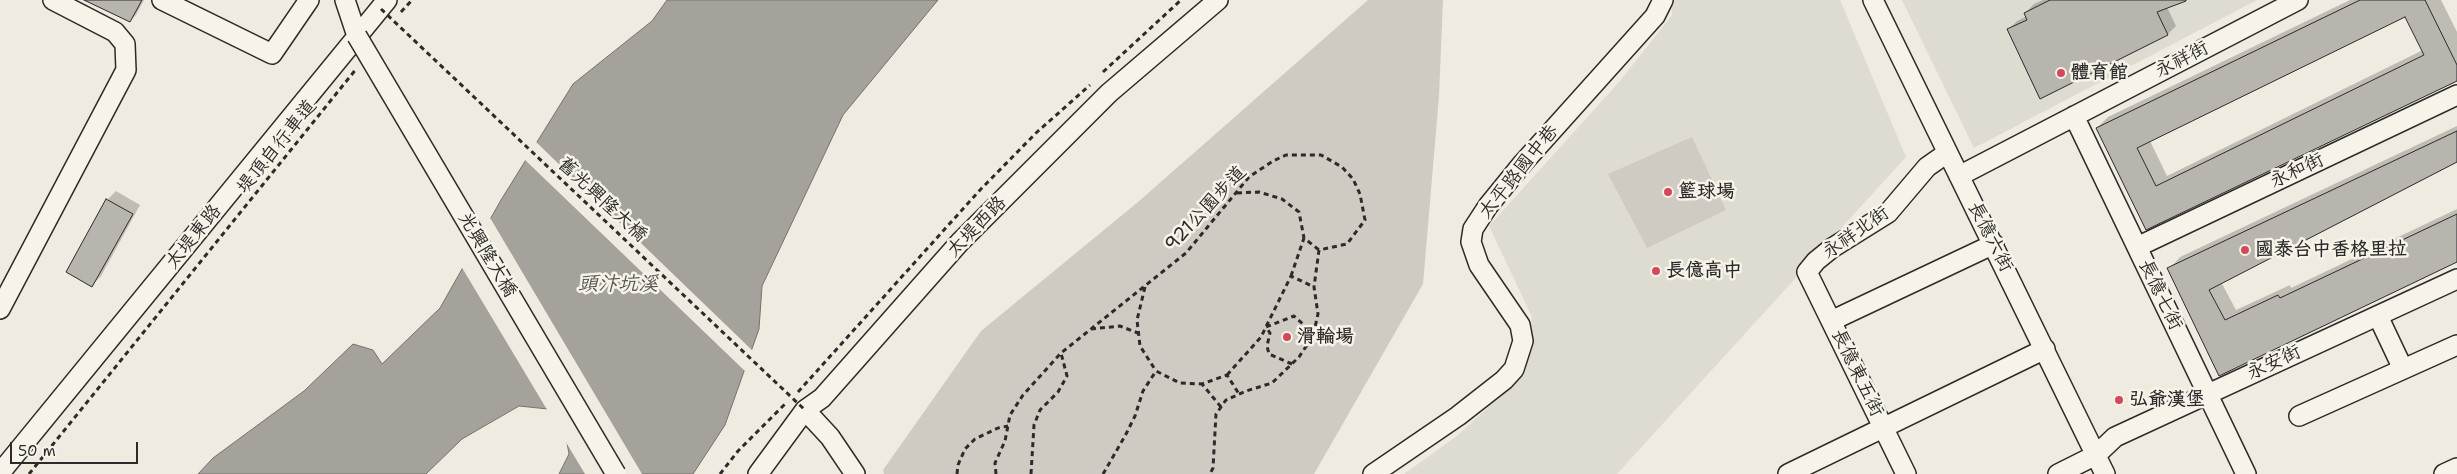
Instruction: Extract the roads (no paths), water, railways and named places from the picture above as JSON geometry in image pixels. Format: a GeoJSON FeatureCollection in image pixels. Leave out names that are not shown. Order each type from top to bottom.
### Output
{"type":"FeatureCollection","features":[{"type":"Feature","properties":{"kind":"street"},"geometry":{"type":"LineString","coordinates":[[0,309],[126,70],[125,44],[115,32],[52,0]]}},
{"type":"Feature","properties":{"kind":"street"},"geometry":{"type":"LineString","coordinates":[[162,0],[272,54],[309,0]]}},
{"type":"Feature","properties":{"kind":"street","name":"光興隆大橋"},"geometry":{"type":"LineString","coordinates":[[344,0],[357,36],[616,474]]}},
{"type":"Feature","properties":{"kind":"street","name":"太堤西路"},"geometry":{"type":"LineString","coordinates":[[758,474],[805,410],[822,398],[960,242],[1109,94],[1218,0]]}},
{"type":"Feature","properties":{"kind":"street","name":"太平路國中巷"},"geometry":{"type":"LineString","coordinates":[[1373,474],[1458,416],[1504,380],[1514,369],[1523,340],[1520,325],[1479,265],[1471,242],[1473,229],[1488,206],[1523,163],[1655,16],[1663,0]]}},
{"type":"Feature","properties":{"kind":"street","name":"長億六街"},"geometry":{"type":"LineString","coordinates":[[1873,0],[2105,474]]}},
{"type":"Feature","properties":{"kind":"street","name":"永祥街"},"geometry":{"type":"LineString","coordinates":[[1959,176],[2298,0]]}},
{"type":"Feature","properties":{"kind":"street","name":"太堤東路"},"geometry":{"type":"LineString","coordinates":[[0,473],[357,36],[387,10]]}},
{"type":"Feature","properties":{"kind":"street","name":"永和街"},"geometry":{"type":"LineString","coordinates":[[2137,247],[2457,95]]}},
{"type":"Feature","properties":{"kind":"street","name":"長億七街"},"geometry":{"type":"LineString","coordinates":[[2074,116],[2246,474]]}},
{"type":"Feature","properties":{"kind":"street","name":"永祥北街"},"geometry":{"type":"LineString","coordinates":[[1807,272],[1832,248],[1888,213],[1928,167],[1947,153]]}},
{"type":"Feature","properties":{"kind":"street"},"geometry":{"type":"LineString","coordinates":[[1831,321],[1994,244]]}},
{"type":"Feature","properties":{"kind":"street","name":"長億東五街"},"geometry":{"type":"LineString","coordinates":[[1807,272],[1815,293],[1831,321],[1906,474]]}},
{"type":"Feature","properties":{"kind":"street","name":"永安街"},"geometry":{"type":"LineString","coordinates":[[2058,474],[2096,455],[2115,437],[2457,279]]}},
{"type":"Feature","properties":{"kind":"street"},"geometry":{"type":"LineString","coordinates":[[2378,316],[2403,369]]}},
{"type":"Feature","properties":{"kind":"street"},"geometry":{"type":"LineString","coordinates":[[2299,416],[2457,345]]}},
{"type":"Feature","properties":{"kind":"street"},"geometry":{"type":"LineString","coordinates":[[1788,474],[2044,348]]}},
{"type":"Feature","properties":{"kind":"street"},"geometry":{"type":"LineString","coordinates":[[805,410],[830,437],[855,474]]}},
{"type":"Feature","properties":{"kind":"street"},"geometry":{"type":"LineString","coordinates":[[2444,474],[2457,468]]}},
{"type":"Feature","properties":{"kind":"water","name":"頭汴坑溪"},"geometry":{"type":"Polygon","coordinates":[[[667,0],[938,0],[843,115],[762,286],[759,329],[725,425],[693,474],[559,474],[569,454],[563,420],[548,409],[519,406],[462,439],[426,474],[198,474],[213,458],[304,391],[353,344],[373,350],[382,364],[440,308],[501,200],[573,84],[652,21],[667,0]]]}},
{"type":"Feature","properties":{"kind":"place","name":"體育館"},"geometry":{"type":"Point","coordinates":[2061,73]}},
{"type":"Feature","properties":{"kind":"place","name":"籃球場"},"geometry":{"type":"Point","coordinates":[1668,192]}},
{"type":"Feature","properties":{"kind":"place","name":"國泰台中香格里拉"},"geometry":{"type":"Point","coordinates":[2245,250]}},
{"type":"Feature","properties":{"kind":"place","name":"長億高中"},"geometry":{"type":"Point","coordinates":[1656,271]}},
{"type":"Feature","properties":{"kind":"place","name":"滑輪場"},"geometry":{"type":"Point","coordinates":[1287,337]}},
{"type":"Feature","properties":{"kind":"place","name":"弘爺漢堡"},"geometry":{"type":"Point","coordinates":[2119,400]}}]}
